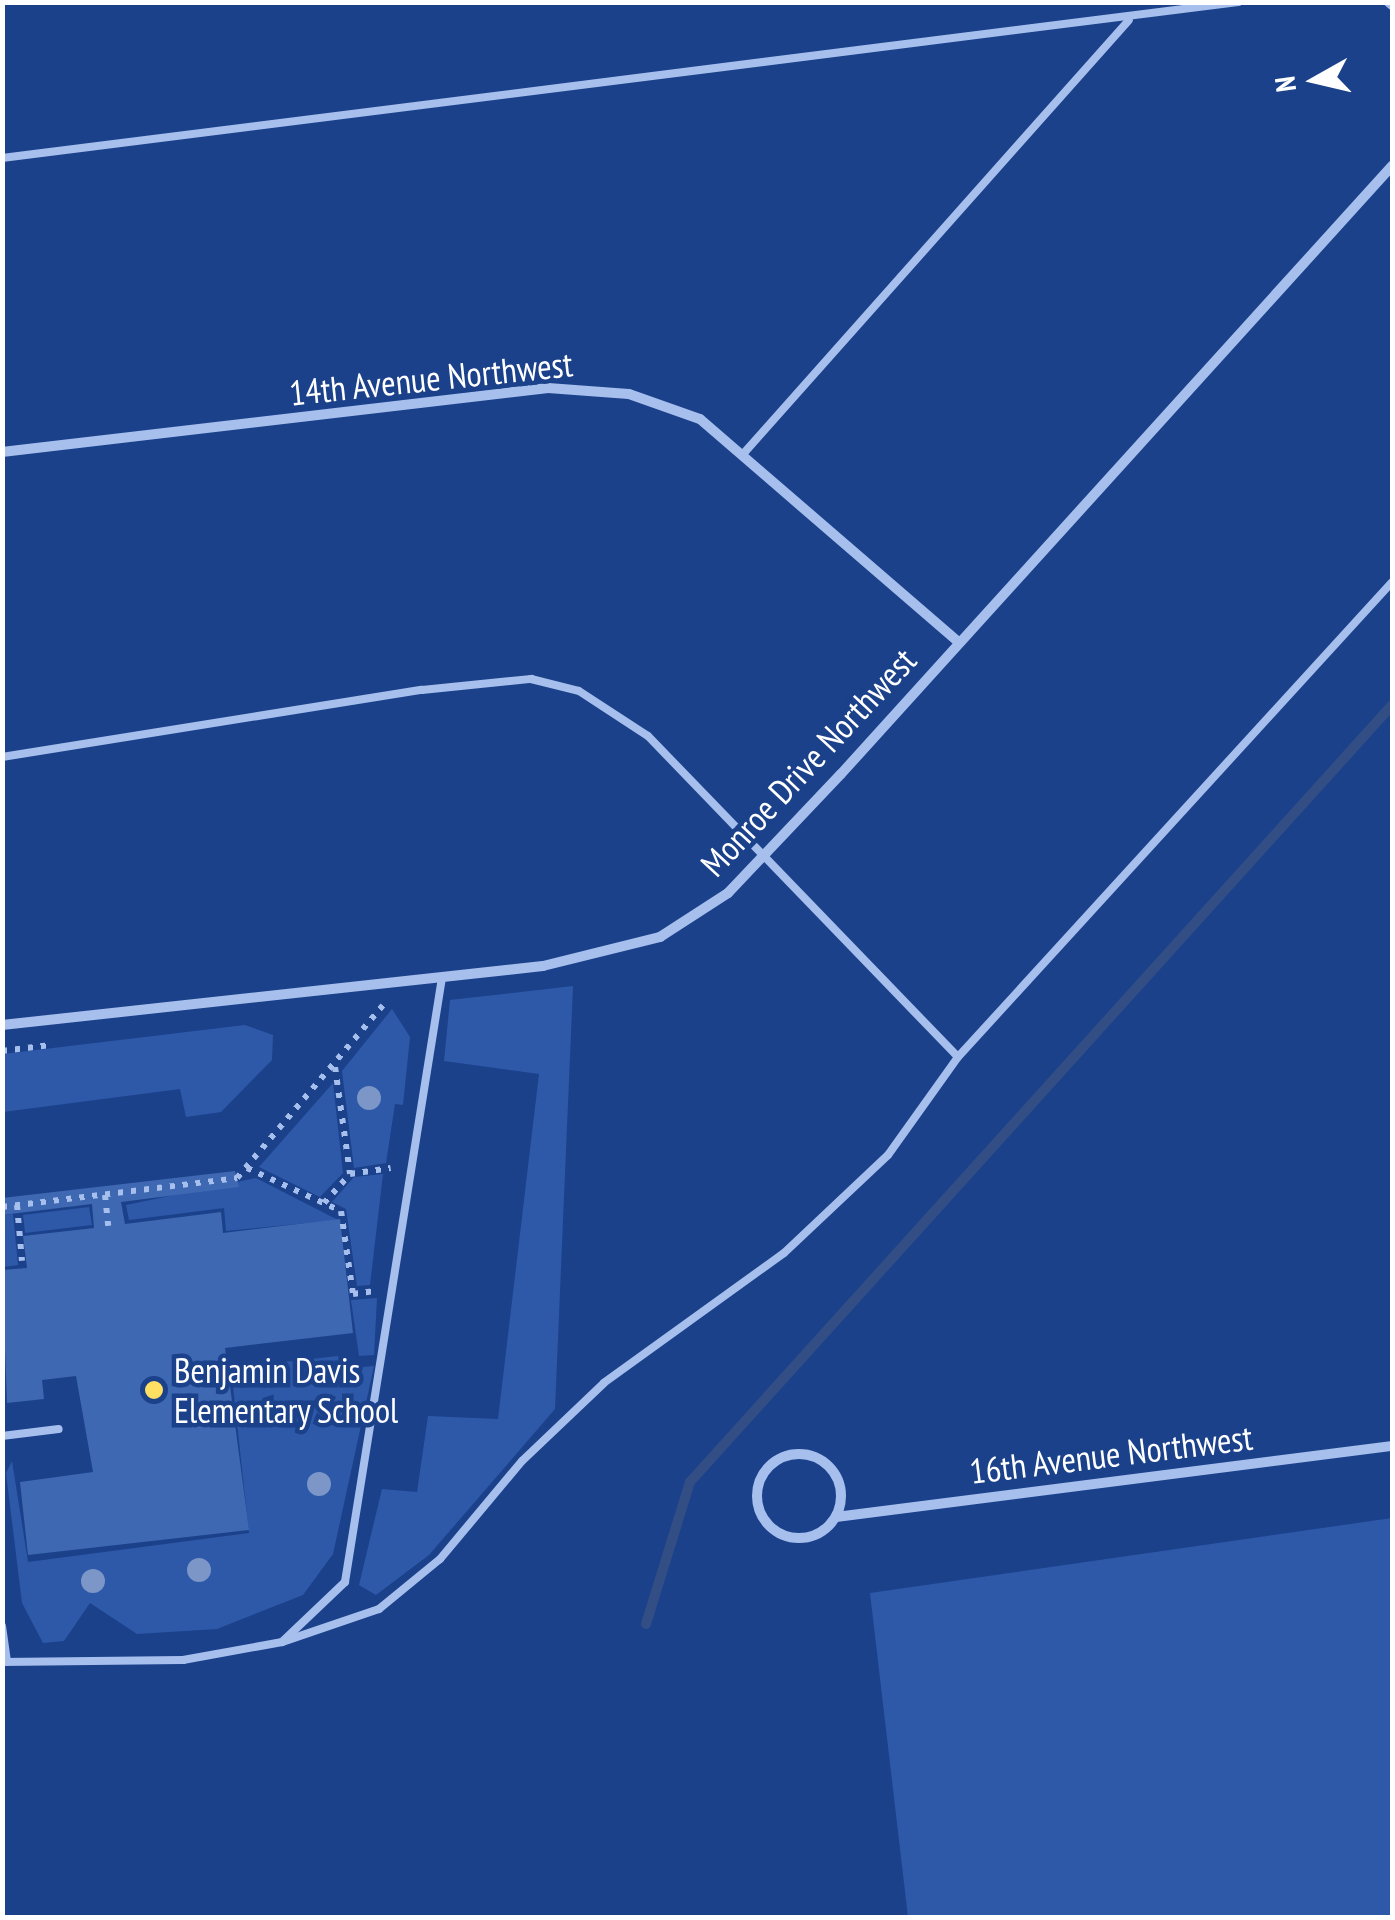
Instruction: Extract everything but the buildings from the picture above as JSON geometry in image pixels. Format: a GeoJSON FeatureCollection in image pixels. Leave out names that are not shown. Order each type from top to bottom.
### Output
{"type":"FeatureCollection","features":[{"type":"Feature","properties":{"kind":"street","name":"Monroe Drive Northwest"},"geometry":{"type":"LineString","coordinates":[[2,1026],[442,978],[660,937],[728,893],[766,853],[1392,166]]}},
{"type":"Feature","properties":{"kind":"street","name":"14th Avenue Northwest"},"geometry":{"type":"LineString","coordinates":[[3,452],[548,388],[664,402],[744,453],[958,642]]}},
{"type":"Feature","properties":{"kind":"street","name":"16th Avenue Northwest"},"geometry":{"type":"LineString","coordinates":[[836,1517],[837,1476],[816,1457],[789,1455],[766,1470],[757,1496],[776,1531],[816,1535],[836,1517],[1392,1446]]}},
{"type":"Feature","properties":{"kind":"lane"},"geometry":{"type":"LineString","coordinates":[[2,158],[1130,20],[1238,2]]}},
{"type":"Feature","properties":{"kind":"lane"},"geometry":{"type":"LineString","coordinates":[[744,453],[1130,20]]}},
{"type":"Feature","properties":{"kind":"lane"},"geometry":{"type":"LineString","coordinates":[[2,443],[3,452]]}},
{"type":"Feature","properties":{"kind":"lane"},"geometry":{"type":"LineString","coordinates":[[2,1626],[5,1662],[183,1660],[282,1642],[379,1610],[440,1558],[522,1461],[604,1383],[784,1253],[888,1155],[958,1057],[1392,582]]}},
{"type":"Feature","properties":{"kind":"lane"},"geometry":{"type":"LineString","coordinates":[[2,757],[531,680],[579,692],[648,736],[766,853],[958,1057]]}},
{"type":"Feature","properties":{"kind":"lane"},"geometry":{"type":"LineString","coordinates":[[282,1642],[345,1582],[442,978]]}},
{"type":"Feature","properties":{"kind":"lane"},"geometry":{"type":"LineString","coordinates":[[2,1436],[59,1429]]}},
{"type":"Feature","properties":{"kind":"path"},"geometry":{"type":"LineString","coordinates":[[2,1207],[237,1178],[335,1067],[385,1002]]}},
{"type":"Feature","properties":{"kind":"path"},"geometry":{"type":"LineString","coordinates":[[335,1067],[350,1174]]}},
{"type":"Feature","properties":{"kind":"path"},"geometry":{"type":"LineString","coordinates":[[389,1186],[394,1149]]}},
{"type":"Feature","properties":{"kind":"path"},"geometry":{"type":"LineString","coordinates":[[248,1168],[341,1211],[352,1294],[376,1290],[378,1273]]}},
{"type":"Feature","properties":{"kind":"path"},"geometry":{"type":"LineString","coordinates":[[324,1203],[350,1174],[391,1168]]}},
{"type":"Feature","properties":{"kind":"path"},"geometry":{"type":"LineString","coordinates":[[105,1195],[108,1226]]}},
{"type":"Feature","properties":{"kind":"path"},"geometry":{"type":"LineString","coordinates":[[17,1205],[22,1261]]}},
{"type":"Feature","properties":{"kind":"shaded area"},"geometry":{"type":"Polygon","coordinates":[[[573,986],[555,1409],[429,1555],[376,1595],[359,1585],[382,1489],[417,1492],[428,1416],[498,1419],[539,1074],[444,1061],[450,1000],[573,986]]]}},
{"type":"Feature","properties":{"kind":"shaded area"},"geometry":{"type":"Polygon","coordinates":[[[392,1009],[410,1037],[403,1105],[395,1104],[386,1163],[354,1168],[342,1071],[392,1009]]]}},
{"type":"Feature","properties":{"kind":"shaded area"},"geometry":{"type":"Polygon","coordinates":[[[245,1025],[273,1035],[272,1060],[221,1112],[186,1117],[180,1089],[3,1112],[3,1054],[245,1025]]]}},
{"type":"Feature","properties":{"kind":"shaded area"},"geometry":{"type":"Polygon","coordinates":[[[333,1083],[343,1173],[320,1197],[259,1167],[333,1083]]]}},
{"type":"Feature","properties":{"kind":"shaded area"},"geometry":{"type":"Polygon","coordinates":[[[383,1174],[370,1285],[357,1286],[346,1209],[332,1202],[354,1177],[383,1174]]]}},
{"type":"Feature","properties":{"kind":"shaded area"},"geometry":{"type":"Polygon","coordinates":[[[256,1178],[338,1220],[226,1231],[224,1208],[129,1220],[126,1205],[256,1178]]]}},
{"type":"Feature","properties":{"kind":"shaded area"},"geometry":{"type":"Polygon","coordinates":[[[89,1207],[92,1225],[25,1233],[23,1215],[89,1207]]]}},
{"type":"Feature","properties":{"kind":"shaded area"},"geometry":{"type":"Polygon","coordinates":[[[13,1214],[18,1265],[3,1267],[3,1215],[13,1214]]]}},
{"type":"Feature","properties":{"kind":"shaded area"},"geometry":{"type":"Polygon","coordinates":[[[377,1298],[374,1355],[359,1356],[351,1300],[377,1298]]]}},
{"type":"Feature","properties":{"kind":"shaded area"},"geometry":{"type":"Polygon","coordinates":[[[338,1356],[341,1369],[374,1366],[333,1554],[303,1595],[217,1629],[137,1634],[90,1603],[64,1641],[43,1643],[22,1603],[6,1473],[12,1461],[28,1562],[249,1533],[231,1368],[338,1356]]]}},
{"type":"Feature","properties":{"kind":"shaded area"},"geometry":{"type":"Polygon","coordinates":[[[1392,1518],[1392,1917],[908,1917],[870,1593],[1392,1518]]]}},
{"type":"Feature","properties":{"kind":"waterway"},"geometry":{"type":"LineString","coordinates":[[646,1624],[690,1482],[1392,705]]}},
{"type":"Feature","properties":{"kind":"place","name":"Benjamin Davis Elementary School"},"geometry":{"type":"Point","coordinates":[154,1390]}}]}
